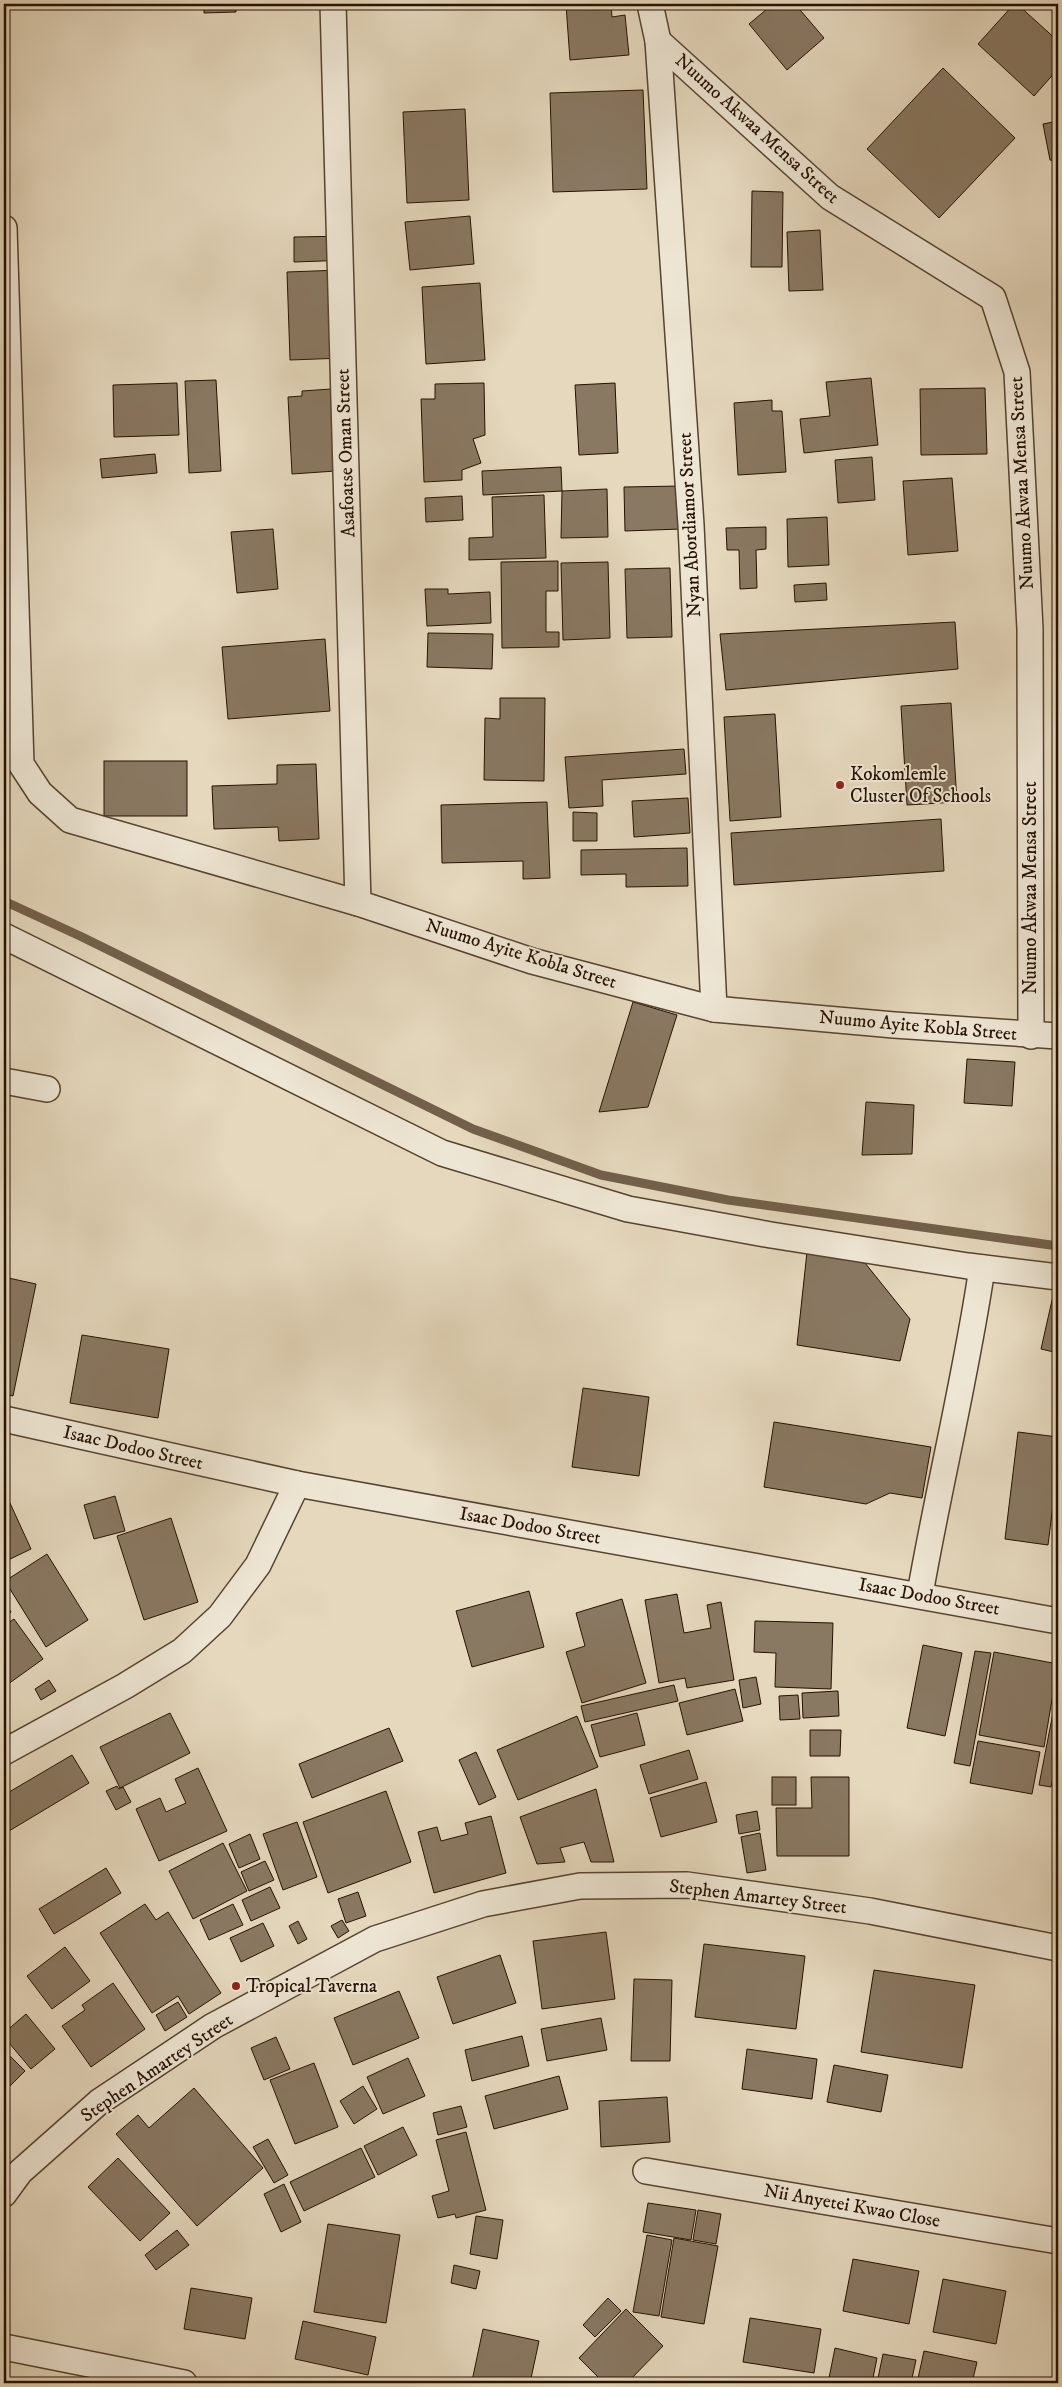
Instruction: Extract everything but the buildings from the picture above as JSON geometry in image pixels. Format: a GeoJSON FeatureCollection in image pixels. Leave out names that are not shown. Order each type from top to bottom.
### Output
{"type":"FeatureCollection","features":[{"type":"Feature","properties":{"kind":"street","name":"Asafoatse Oman Street"},"geometry":{"type":"LineString","coordinates":[[333,4],[358,903]]}},
{"type":"Feature","properties":{"kind":"street","name":"Nyan Abordiamor Street"},"geometry":{"type":"LineString","coordinates":[[650,4],[658,41],[691,524],[714,1009]]}},
{"type":"Feature","properties":{"kind":"street","name":"Nuumo Akwaa Mensa Street"},"geometry":{"type":"LineString","coordinates":[[658,41],[830,197],[993,298],[1016,372],[1030,630],[1031,1036]]}},
{"type":"Feature","properties":{"kind":"street","name":"Nuumo Ayite Kobla Street"},"geometry":{"type":"LineString","coordinates":[[4,228],[20,764],[40,793],[70,820],[358,903],[532,961],[714,1009],[1031,1036],[1058,1036]]}},
{"type":"Feature","properties":{"kind":"street"},"geometry":{"type":"LineString","coordinates":[[4,936],[442,1153],[628,1209],[771,1235],[982,1268],[1058,1277]]}},
{"type":"Feature","properties":{"kind":"street"},"geometry":{"type":"LineString","coordinates":[[4,1081],[47,1088]]}},
{"type":"Feature","properties":{"kind":"street"},"geometry":{"type":"LineString","coordinates":[[920,1594],[934,1514],[976,1312],[982,1268]]}},
{"type":"Feature","properties":{"kind":"street","name":"Isaac Dodoo Street"},"geometry":{"type":"LineString","coordinates":[[4,1419],[297,1484],[920,1594],[1058,1621]]}},
{"type":"Feature","properties":{"kind":"street"},"geometry":{"type":"LineString","coordinates":[[4,1752],[125,1686],[182,1651],[220,1616],[258,1565],[297,1484]]}},
{"type":"Feature","properties":{"kind":"street","name":"Stephen Amartey Street"},"geometry":{"type":"LineString","coordinates":[[4,2194],[20,2172],[100,2102],[213,2026],[375,1940],[483,1904],[580,1886],[687,1885],[870,1911],[1058,1948]]}},
{"type":"Feature","properties":{"kind":"street","name":"Nii Anyetei Kwao Close"},"geometry":{"type":"LineString","coordinates":[[646,2171],[1058,2242]]}},
{"type":"Feature","properties":{"kind":"street"},"geometry":{"type":"LineString","coordinates":[[4,2347],[184,2383]]}},
{"type":"Feature","properties":{"kind":"waterway"},"geometry":{"type":"LineString","coordinates":[[4,901],[80,936],[473,1129],[601,1175],[728,1200],[1058,1246]]}},
{"type":"Feature","properties":{"kind":"place","name":"Kokomlemle Cluster Of Schools"},"geometry":{"type":"Point","coordinates":[840,785]}},
{"type":"Feature","properties":{"kind":"place","name":"Tropical Taverna"},"geometry":{"type":"Point","coordinates":[236,1986]}}]}
